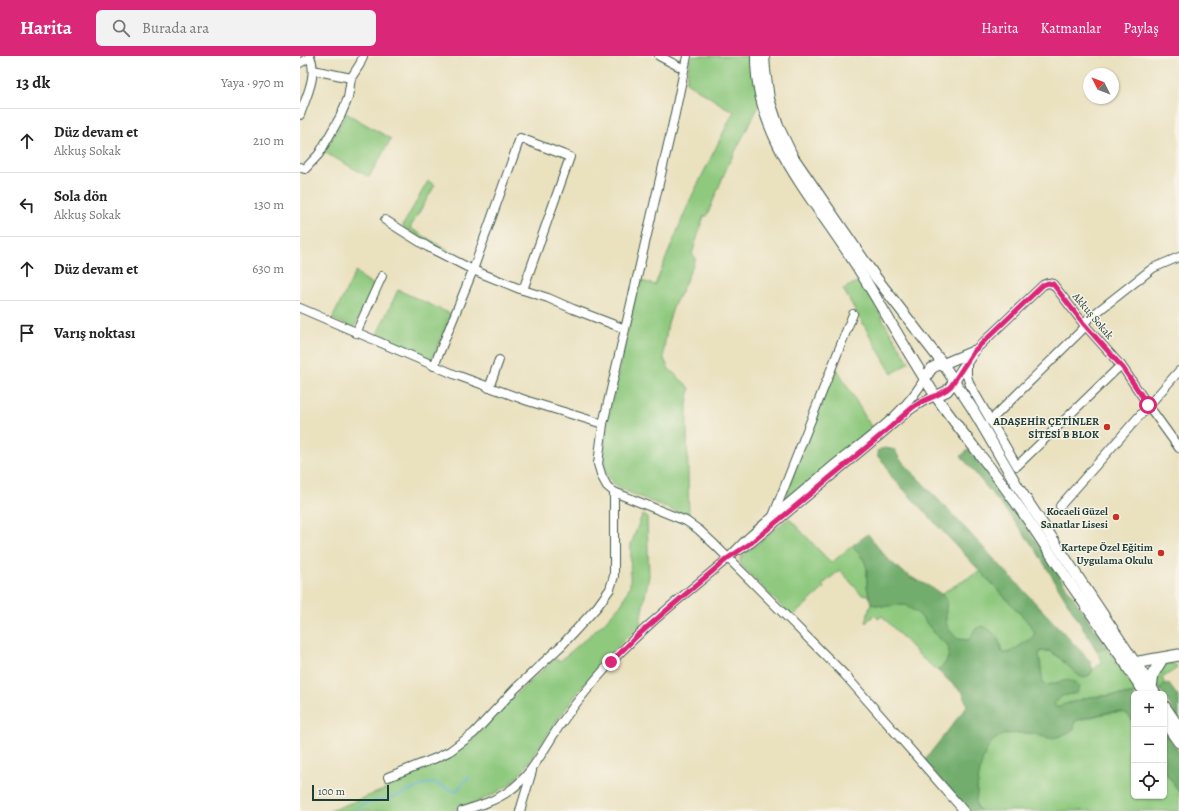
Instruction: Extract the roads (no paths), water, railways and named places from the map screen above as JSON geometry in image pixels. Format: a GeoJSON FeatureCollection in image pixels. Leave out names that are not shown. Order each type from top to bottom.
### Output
{"type":"FeatureCollection","features":[{"type":"Feature","properties":{"kind":"highway"},"geometry":{"type":"LineString","coordinates":[[1150,691],[1134,669],[1146,661],[1179,655]]}},
{"type":"Feature","properties":{"kind":"highway"},"geometry":{"type":"LineString","coordinates":[[1151,691],[1153,674],[1162,659]]}},
{"type":"Feature","properties":{"kind":"highway"},"geometry":{"type":"LineString","coordinates":[[1167,710],[1179,728]]}},
{"type":"Feature","properties":{"kind":"highway"},"geometry":{"type":"LineString","coordinates":[[1167,724],[1179,742]]}},
{"type":"Feature","properties":{"kind":"main road"},"geometry":{"type":"LineString","coordinates":[[756,56],[757,75],[768,122],[777,144],[788,163],[855,264],[936,396],[1012,497],[1134,669]]}},
{"type":"Feature","properties":{"kind":"main road"},"geometry":{"type":"LineString","coordinates":[[764,56],[769,99],[778,126],[793,157],[874,274],[943,364],[972,408],[1013,478],[1134,669]]}},
{"type":"Feature","properties":{"kind":"main road"},"geometry":{"type":"LineString","coordinates":[[925,378],[932,368],[974,351]]}},
{"type":"Feature","properties":{"kind":"main road"},"geometry":{"type":"LineString","coordinates":[[936,396],[947,391],[974,351]]}},
{"type":"Feature","properties":{"kind":"street"},"geometry":{"type":"LineString","coordinates":[[300,167],[305,169],[312,162],[319,154],[330,136],[347,102],[351,78],[363,56]]}},
{"type":"Feature","properties":{"kind":"street"},"geometry":{"type":"LineString","coordinates":[[687,56],[673,123],[603,424],[598,464],[600,472],[604,482],[614,492],[686,521],[699,530],[845,675],[964,811]]}},
{"type":"Feature","properties":{"kind":"street"},"geometry":{"type":"LineString","coordinates":[[300,63],[310,57],[313,70],[312,78],[300,115]]}},
{"type":"Feature","properties":{"kind":"street"},"geometry":{"type":"LineString","coordinates":[[663,57],[684,69]]}},
{"type":"Feature","properties":{"kind":"street"},"geometry":{"type":"LineString","coordinates":[[313,70],[351,78]]}},
{"type":"Feature","properties":{"kind":"street"},"geometry":{"type":"LineString","coordinates":[[434,366],[472,270],[520,138],[570,157],[523,290]]}},
{"type":"Feature","properties":{"kind":"street"},"geometry":{"type":"LineString","coordinates":[[386,220],[434,250],[472,270],[548,298],[625,329]]}},
{"type":"Feature","properties":{"kind":"street"},"geometry":{"type":"LineString","coordinates":[[990,421],[1085,324],[1154,268],[1179,257]]}},
{"type":"Feature","properties":{"kind":"street"},"geometry":{"type":"LineString","coordinates":[[356,333],[382,276]]}},
{"type":"Feature","properties":{"kind":"street","name":"Akkuş Sokak"},"geometry":{"type":"LineString","coordinates":[[974,351],[1043,285],[1048,283],[1053,284],[1085,324],[1121,365],[1179,448]]}},
{"type":"Feature","properties":{"kind":"street"},"geometry":{"type":"LineString","coordinates":[[300,308],[489,388],[603,424]]}},
{"type":"Feature","properties":{"kind":"street"},"geometry":{"type":"LineString","coordinates":[[773,517],[853,314]]}},
{"type":"Feature","properties":{"kind":"street"},"geometry":{"type":"LineString","coordinates":[[489,388],[498,360]]}},
{"type":"Feature","properties":{"kind":"street"},"geometry":{"type":"LineString","coordinates":[[967,363],[967,376],[970,385],[1017,466]]}},
{"type":"Feature","properties":{"kind":"street"},"geometry":{"type":"LineString","coordinates":[[1013,478],[1017,466],[1121,365]]}},
{"type":"Feature","properties":{"kind":"street"},"geometry":{"type":"LineString","coordinates":[[1060,506],[1179,371]]}},
{"type":"Feature","properties":{"kind":"street"},"geometry":{"type":"LineString","coordinates":[[462,811],[482,805],[501,796],[526,777],[572,708],[611,662],[650,624],[728,558],[747,538],[904,407],[916,394],[925,378]]}},
{"type":"Feature","properties":{"kind":"street"},"geometry":{"type":"LineString","coordinates":[[728,558],[751,543],[884,433],[913,407],[936,396]]}},
{"type":"Feature","properties":{"kind":"street"},"geometry":{"type":"LineString","coordinates":[[388,776],[436,758],[474,733],[515,689],[562,646],[597,607],[610,588],[614,576],[614,492]]}},
{"type":"Feature","properties":{"kind":"street"},"geometry":{"type":"LineString","coordinates":[[520,811],[534,766]]}},
{"type":"Feature","properties":{"kind":"waterway"},"geometry":{"type":"LineString","coordinates":[[354,811],[361,805],[400,795],[425,784],[434,783],[456,792],[469,776]]}},
{"type":"Feature","properties":{"kind":"place","name":"ADAŞEHİR ÇETİNLER SİTESİ B BLOK"},"geometry":{"type":"Point","coordinates":[1107,427]}},
{"type":"Feature","properties":{"kind":"place","name":"Kocaeli Güzel Sanatlar Lisesi"},"geometry":{"type":"Point","coordinates":[1116,517]}},
{"type":"Feature","properties":{"kind":"place","name":"Kartepe Özel Eğitim Uygulama Okulu"},"geometry":{"type":"Point","coordinates":[1161,553]}}]}
